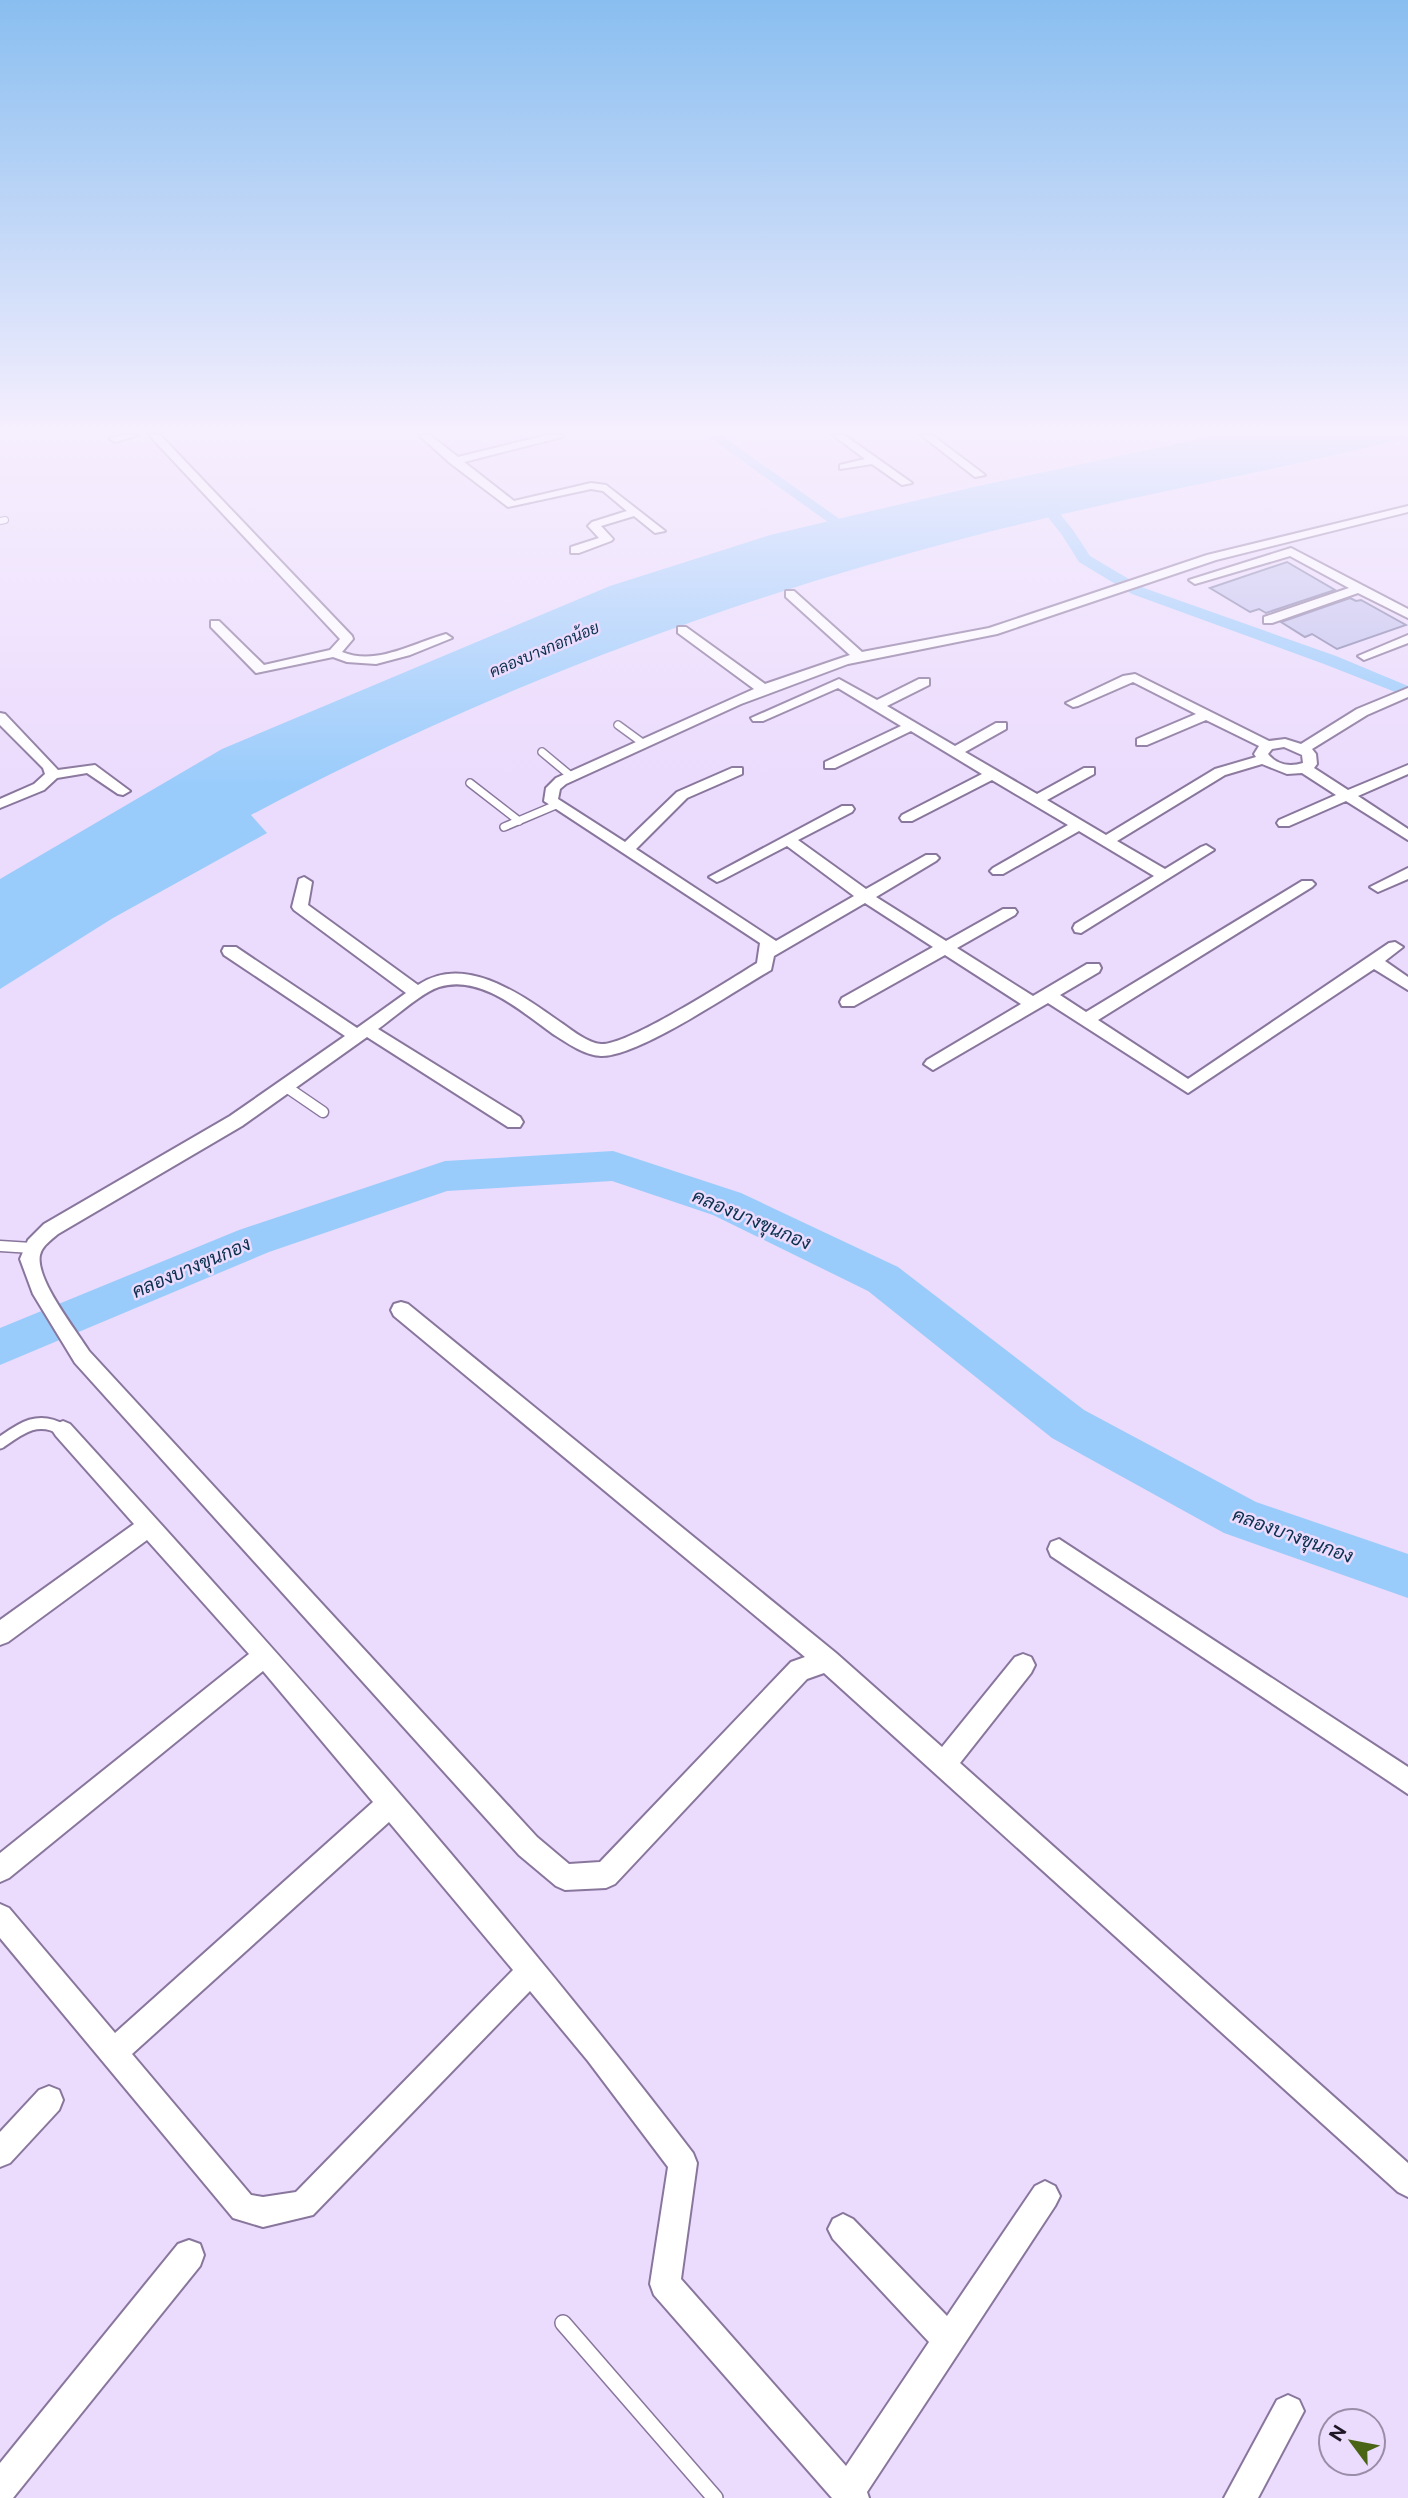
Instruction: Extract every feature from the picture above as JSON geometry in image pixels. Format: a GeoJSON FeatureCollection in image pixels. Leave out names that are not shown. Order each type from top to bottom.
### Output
{"type":"FeatureCollection","features":[{"type":"Feature","properties":{"kind":"street"},"geometry":{"type":"LineString","coordinates":[[215,624],[258,670],[267,671],[334,653],[346,642],[344,633],[263,552]]}},
{"type":"Feature","properties":{"kind":"street"},"geometry":{"type":"LineString","coordinates":[[831,1664],[799,1670],[606,1875],[565,1877],[528,1846],[82,1357],[40,1288],[30,1262],[32,1248],[51,1229],[236,1121],[417,993],[443,979],[480,981],[580,1043],[603,1050],[630,1043],[765,966],[768,941],[555,805],[551,801],[553,788],[786,679],[859,656],[944,642],[1010,626],[1148,576],[1234,552]]}},
{"type":"Feature","properties":{"kind":"street"},"geometry":{"type":"LineString","coordinates":[[1195,580],[1290,552],[1408,614]]}},
{"type":"Feature","properties":{"kind":"street"},"geometry":{"type":"LineString","coordinates":[[1268,620],[1360,587]]}},
{"type":"Feature","properties":{"kind":"street"},"geometry":{"type":"LineString","coordinates":[[790,594],[859,656]]}},
{"type":"Feature","properties":{"kind":"street"},"geometry":{"type":"LineString","coordinates":[[1390,604],[1408,599]]}},
{"type":"Feature","properties":{"kind":"street"},"geometry":{"type":"LineString","coordinates":[[682,630],[764,690]]}},
{"type":"Feature","properties":{"kind":"street"},"geometry":{"type":"LineString","coordinates":[[334,653],[352,660],[385,658],[446,638]]}},
{"type":"Feature","properties":{"kind":"street"},"geometry":{"type":"LineString","coordinates":[[1364,656],[1408,639]]}},
{"type":"Feature","properties":{"kind":"street"},"geometry":{"type":"LineString","coordinates":[[1073,702],[1128,678],[1135,678],[1208,714],[1265,752],[1278,768],[1305,768],[1408,836]]}},
{"type":"Feature","properties":{"kind":"street"},"geometry":{"type":"LineString","coordinates":[[758,718],[835,682],[1165,876]]}},
{"type":"Feature","properties":{"kind":"street"},"geometry":{"type":"LineString","coordinates":[[876,706],[924,682]]}},
{"type":"Feature","properties":{"kind":"street"},"geometry":{"type":"LineString","coordinates":[[1303,748],[1362,712],[1408,692]]}},
{"type":"Feature","properties":{"kind":"street"},"geometry":{"type":"LineString","coordinates":[[1142,742],[1208,714]]}},
{"type":"Feature","properties":{"kind":"street"},"geometry":{"type":"LineString","coordinates":[[0,718],[50,767],[52,775]]}},
{"type":"Feature","properties":{"kind":"street"},"geometry":{"type":"LineString","coordinates":[[830,765],[911,726]]}},
{"type":"Feature","properties":{"kind":"street"},"geometry":{"type":"LineString","coordinates":[[954,752],[1001,726]]}},
{"type":"Feature","properties":{"kind":"street"},"geometry":{"type":"LineString","coordinates":[[1106,841],[1220,772],[1285,743],[1303,748],[1311,759],[1305,768]]}},
{"type":"Feature","properties":{"kind":"street"},"geometry":{"type":"LineString","coordinates":[[0,804],[39,787],[52,775],[90,768],[123,791]]}},
{"type":"Feature","properties":{"kind":"street"},"geometry":{"type":"LineString","coordinates":[[1284,823],[1408,769]]}},
{"type":"Feature","properties":{"kind":"street"},"geometry":{"type":"LineString","coordinates":[[626,850],[682,795],[737,771]]}},
{"type":"Feature","properties":{"kind":"street"},"geometry":{"type":"LineString","coordinates":[[1036,800],[1089,771]]}},
{"type":"Feature","properties":{"kind":"street"},"geometry":{"type":"LineString","coordinates":[[907,818],[992,774]]}},
{"type":"Feature","properties":{"kind":"street"},"geometry":{"type":"LineString","coordinates":[[717,877],[847,809]]}},
{"type":"Feature","properties":{"kind":"street"},"geometry":{"type":"LineString","coordinates":[[998,871],[1079,825]]}},
{"type":"Feature","properties":{"kind":"street"},"geometry":{"type":"LineString","coordinates":[[788,840],[866,897],[943,948],[1086,1020],[1188,1087],[1395,947]]}},
{"type":"Feature","properties":{"kind":"street"},"geometry":{"type":"LineString","coordinates":[[1081,928],[1206,850]]}},
{"type":"Feature","properties":{"kind":"street"},"geometry":{"type":"LineString","coordinates":[[766,954],[931,858]]}},
{"type":"Feature","properties":{"kind":"street"},"geometry":{"type":"LineString","coordinates":[[1378,887],[1408,873]]}},
{"type":"Feature","properties":{"kind":"street"},"geometry":{"type":"LineString","coordinates":[[304,882],[300,907],[417,993]]}},
{"type":"Feature","properties":{"kind":"street"},"geometry":{"type":"LineString","coordinates":[[1086,1020],[1307,884]]}},
{"type":"Feature","properties":{"kind":"street"},"geometry":{"type":"LineString","coordinates":[[848,1002],[1009,912]]}},
{"type":"Feature","properties":{"kind":"street"},"geometry":{"type":"LineString","coordinates":[[230,951],[362,1033],[514,1122]]}},
{"type":"Feature","properties":{"kind":"street"},"geometry":{"type":"LineString","coordinates":[[1373,961],[1408,985]]}},
{"type":"Feature","properties":{"kind":"street"},"geometry":{"type":"LineString","coordinates":[[933,1064],[1093,968]]}},
{"type":"Feature","properties":{"kind":"street"},"geometry":{"type":"LineString","coordinates":[[401,1310],[831,1664],[1408,2182]]}},
{"type":"Feature","properties":{"kind":"street"},"geometry":{"type":"LineString","coordinates":[[63,1430],[265,1655],[598,2051],[683,2163],[665,2284],[850,2495],[1045,2196]]}},
{"type":"Feature","properties":{"kind":"street"},"geometry":{"type":"LineString","coordinates":[[0,1634],[149,1526]]}},
{"type":"Feature","properties":{"kind":"street"},"geometry":{"type":"LineString","coordinates":[[1059,1549],[1408,1782]]}},
{"type":"Feature","properties":{"kind":"street"},"geometry":{"type":"LineString","coordinates":[[0,1869],[265,1655]]}},
{"type":"Feature","properties":{"kind":"street"},"geometry":{"type":"LineString","coordinates":[[943,1765],[1023,1665]]}},
{"type":"Feature","properties":{"kind":"street"},"geometry":{"type":"LineString","coordinates":[[114,2052],[390,1804]]}},
{"type":"Feature","properties":{"kind":"street"},"geometry":{"type":"LineString","coordinates":[[0,1917],[243,2208],[263,2212],[303,2205],[540,1981]]}},
{"type":"Feature","properties":{"kind":"street"},"geometry":{"type":"LineString","coordinates":[[0,2153],[49,2100]]}},
{"type":"Feature","properties":{"kind":"street"},"geometry":{"type":"LineString","coordinates":[[844,2229],[949,2341]]}},
{"type":"Feature","properties":{"kind":"street"},"geometry":{"type":"LineString","coordinates":[[0,2489],[190,2255]]}},
{"type":"Feature","properties":{"kind":"street"},"geometry":{"type":"LineString","coordinates":[[1240,2498],[1288,2411]]}},
{"type":"Feature","properties":{"kind":"lane"},"geometry":{"type":"LineString","coordinates":[[618,725],[644,744]]}},
{"type":"Feature","properties":{"kind":"lane"},"geometry":{"type":"LineString","coordinates":[[542,752],[572,777]]}},
{"type":"Feature","properties":{"kind":"lane"},"geometry":{"type":"LineString","coordinates":[[470,783],[519,821]]}},
{"type":"Feature","properties":{"kind":"lane"},"geometry":{"type":"LineString","coordinates":[[504,827],[555,805]]}},
{"type":"Feature","properties":{"kind":"lane"},"geometry":{"type":"LineString","coordinates":[[285,1086],[323,1112]]}},
{"type":"Feature","properties":{"kind":"lane"},"geometry":{"type":"LineString","coordinates":[[0,1246],[32,1248]]}},
{"type":"Feature","properties":{"kind":"lane"},"geometry":{"type":"LineString","coordinates":[[0,1443],[38,1421],[46,1420],[63,1430]]}},
{"type":"Feature","properties":{"kind":"lane"},"geometry":{"type":"LineString","coordinates":[[563,2323],[715,2498]]}},
{"type":"Feature","properties":{"kind":"water","name":"คลองบางกอกน้อย"},"geometry":{"type":"Polygon","coordinates":[[[718,552],[917,552],[789,589],[697,620],[515,690],[426,729],[251,815],[267,833],[113,918],[0,989],[0,879],[222,749],[610,586],[718,552]]]}},
{"type":"Feature","properties":{"kind":"building"},"geometry":{"type":"Polygon","coordinates":[[[1287,562],[1335,590],[1266,613],[1259,609],[1250,612],[1210,588],[1287,562]]]}},
{"type":"Feature","properties":{"kind":"building"},"geometry":{"type":"Polygon","coordinates":[[[1350,598],[1361,600],[1406,625],[1337,649],[1312,634],[1305,637],[1281,622],[1350,598]]]}},
{"type":"Feature","properties":{"kind":"waterway"},"geometry":{"type":"LineString","coordinates":[[1079,552],[1084,559],[1138,591],[1330,660],[1408,692]]}},
{"type":"Feature","properties":{"kind":"waterway","name":"คลองบางขุนกอง"},"geometry":{"type":"LineString","coordinates":[[0,1347],[254,1241],[445,1176],[613,1166],[727,1204],[883,1279],[1068,1424],[1241,1518],[1408,1576]]}}]}
